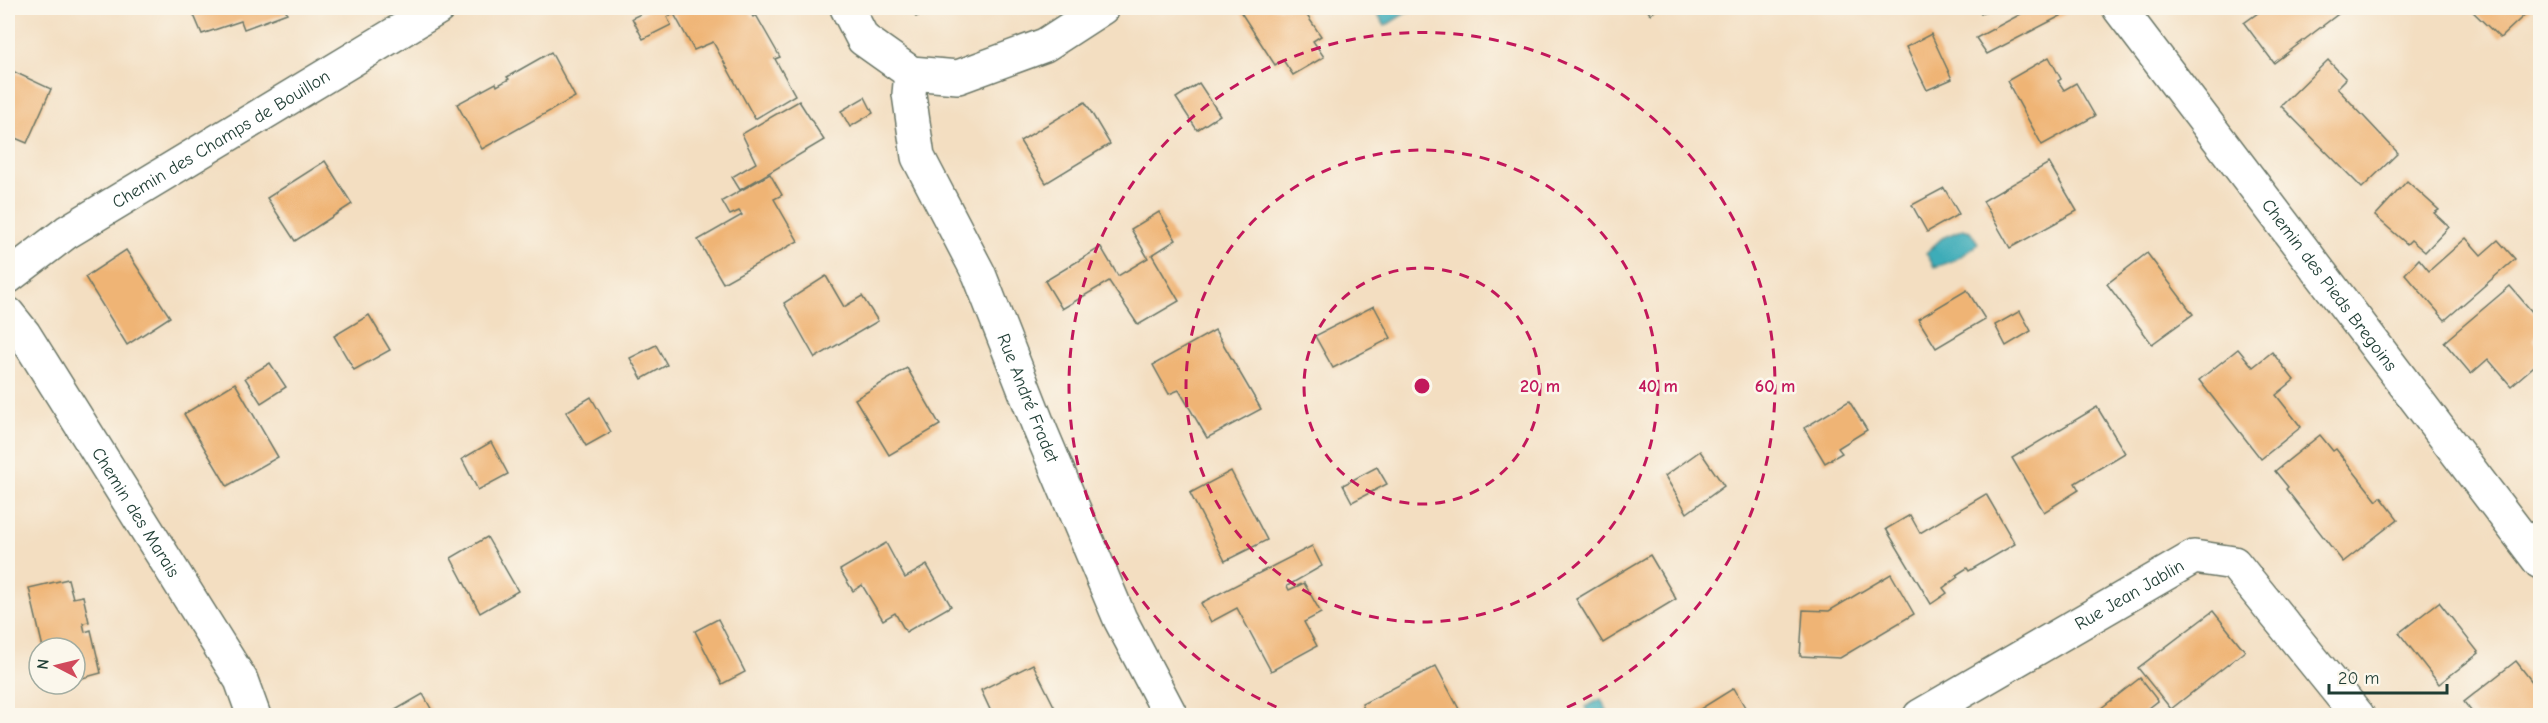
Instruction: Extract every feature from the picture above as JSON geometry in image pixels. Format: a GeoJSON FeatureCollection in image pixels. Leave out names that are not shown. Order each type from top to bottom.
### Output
{"type":"FeatureCollection","features":[{"type":"Feature","properties":{"kind":"street","name":"Chemin des Champs de Bouillon"},"geometry":{"type":"LineString","coordinates":[[8,277],[67,232],[438,8]]}},
{"type":"Feature","properties":{"kind":"street"},"geometry":{"type":"LineString","coordinates":[[847,8],[863,39],[911,73],[958,77],[1045,45],[1102,8]]}},
{"type":"Feature","properties":{"kind":"street","name":"Chemin des Pieds Bregoins"},"geometry":{"type":"LineString","coordinates":[[2119,8],[2541,562]]}},
{"type":"Feature","properties":{"kind":"street","name":"Rue André Fradet"},"geometry":{"type":"LineString","coordinates":[[911,73],[909,94],[918,157],[979,274],[1039,427],[1120,619],[1171,716]]}},
{"type":"Feature","properties":{"kind":"street","name":"Chemin des Marais"},"geometry":{"type":"LineString","coordinates":[[8,314],[24,334],[241,680],[254,716]]}},
{"type":"Feature","properties":{"kind":"street","name":"Rue Jean Jablin"},"geometry":{"type":"LineString","coordinates":[[1920,716],[2194,557],[2234,563],[2358,716]]}},
{"type":"Feature","properties":{"kind":"water"},"geometry":{"type":"Polygon","coordinates":[[[1374,8],[1414,8],[1385,26],[1374,8]]]}},
{"type":"Feature","properties":{"kind":"water"},"geometry":{"type":"Polygon","coordinates":[[[1963,229],[1970,231],[1978,243],[1958,258],[1934,267],[1926,253],[1942,238],[1963,229]]]}},
{"type":"Feature","properties":{"kind":"water"},"geometry":{"type":"Polygon","coordinates":[[[1601,699],[1609,715],[1589,715],[1585,707],[1601,699]]]}},
{"type":"Feature","properties":{"kind":"building"},"geometry":{"type":"Polygon","coordinates":[[[191,8],[285,8],[287,13],[244,29],[241,21],[202,34],[191,8]]]}},
{"type":"Feature","properties":{"kind":"building"},"geometry":{"type":"Polygon","coordinates":[[[653,8],[748,8],[753,17],[756,15],[780,57],[775,59],[795,95],[755,119],[713,42],[694,50],[674,14],[667,17],[671,25],[643,39],[632,18],[653,8]]]}},
{"type":"Feature","properties":{"kind":"building"},"geometry":{"type":"Polygon","coordinates":[[[912,8],[934,8],[916,17],[912,8]]]}},
{"type":"Feature","properties":{"kind":"building"},"geometry":{"type":"Polygon","coordinates":[[[1238,8],[1302,8],[1321,36],[1313,41],[1324,57],[1293,75],[1283,60],[1275,65],[1238,8]]]}},
{"type":"Feature","properties":{"kind":"building"},"geometry":{"type":"Polygon","coordinates":[[[1646,8],[1660,8],[1650,14],[1646,8]]]}},
{"type":"Feature","properties":{"kind":"building"},"geometry":{"type":"Polygon","coordinates":[[[1976,8],[1992,8],[1981,14],[1976,8]]]}},
{"type":"Feature","properties":{"kind":"building"},"geometry":{"type":"Polygon","coordinates":[[[2032,8],[2076,8],[1987,54],[1976,38],[2032,8]]]}},
{"type":"Feature","properties":{"kind":"building"},"geometry":{"type":"Polygon","coordinates":[[[2265,8],[2346,8],[2274,63],[2244,23],[2265,8]]]}},
{"type":"Feature","properties":{"kind":"building"},"geometry":{"type":"Polygon","coordinates":[[[2469,8],[2532,8],[2500,38],[2469,8]]]}},
{"type":"Feature","properties":{"kind":"building"},"geometry":{"type":"Polygon","coordinates":[[[1931,34],[1952,79],[1927,90],[1906,47],[1931,34]]]}},
{"type":"Feature","properties":{"kind":"building"},"geometry":{"type":"Polygon","coordinates":[[[551,52],[575,97],[482,149],[457,104],[496,83],[497,86],[509,79],[507,77],[551,52]]]}},
{"type":"Feature","properties":{"kind":"building"},"geometry":{"type":"Polygon","coordinates":[[[2049,57],[2061,79],[2058,81],[2064,90],[2076,83],[2095,116],[2042,145],[2007,81],[2049,57]]]}},
{"type":"Feature","properties":{"kind":"building"},"geometry":{"type":"Polygon","coordinates":[[[2328,60],[2346,79],[2337,88],[2398,153],[2362,188],[2281,106],[2328,60]]]}},
{"type":"Feature","properties":{"kind":"building"},"geometry":{"type":"Polygon","coordinates":[[[8,69],[51,89],[27,143],[8,135],[8,69]]]}},
{"type":"Feature","properties":{"kind":"building"},"geometry":{"type":"Polygon","coordinates":[[[1199,83],[1220,115],[1197,130],[1176,98],[1199,83]]]}},
{"type":"Feature","properties":{"kind":"building"},"geometry":{"type":"Polygon","coordinates":[[[865,97],[873,113],[850,127],[841,111],[865,97]]]}},
{"type":"Feature","properties":{"kind":"building"},"geometry":{"type":"Polygon","coordinates":[[[799,101],[824,140],[740,190],[732,177],[756,163],[742,134],[799,101]]]}},
{"type":"Feature","properties":{"kind":"building"},"geometry":{"type":"Polygon","coordinates":[[[1085,102],[1110,144],[1046,183],[1020,141],[1085,102]]]}},
{"type":"Feature","properties":{"kind":"building"},"geometry":{"type":"Polygon","coordinates":[[[325,161],[352,204],[295,241],[267,198],[325,161]]]}},
{"type":"Feature","properties":{"kind":"building"},"geometry":{"type":"Polygon","coordinates":[[[2049,163],[2077,211],[2010,248],[1983,201],[2049,163]]]}},
{"type":"Feature","properties":{"kind":"building"},"geometry":{"type":"Polygon","coordinates":[[[770,174],[782,195],[774,199],[798,241],[723,283],[698,240],[742,215],[739,211],[730,215],[722,201],[770,174]]]}},
{"type":"Feature","properties":{"kind":"building"},"geometry":{"type":"Polygon","coordinates":[[[2407,181],[2439,210],[2434,213],[2449,227],[2425,252],[2411,240],[2407,244],[2375,216],[2407,181]]]}},
{"type":"Feature","properties":{"kind":"building"},"geometry":{"type":"Polygon","coordinates":[[[1944,188],[1959,214],[1927,232],[1912,205],[1944,188]]]}},
{"type":"Feature","properties":{"kind":"building"},"geometry":{"type":"Polygon","coordinates":[[[1159,212],[1176,240],[1152,255],[1179,301],[1138,325],[1109,281],[1062,309],[1045,281],[1101,247],[1118,276],[1148,258],[1131,229],[1159,212]]]}},
{"type":"Feature","properties":{"kind":"building"},"geometry":{"type":"Polygon","coordinates":[[[2466,238],[2481,255],[2498,240],[2515,259],[2445,320],[2405,274],[2419,259],[2429,271],[2466,238]]]}},
{"type":"Feature","properties":{"kind":"building"},"geometry":{"type":"Polygon","coordinates":[[[126,250],[170,317],[127,345],[85,277],[126,250]]]}},
{"type":"Feature","properties":{"kind":"building"},"geometry":{"type":"Polygon","coordinates":[[[2147,253],[2193,314],[2152,344],[2107,284],[2147,253]]]}},
{"type":"Feature","properties":{"kind":"building"},"geometry":{"type":"Polygon","coordinates":[[[826,276],[844,307],[862,296],[878,321],[815,358],[784,303],[826,276]]]}},
{"type":"Feature","properties":{"kind":"building"},"geometry":{"type":"Polygon","coordinates":[[[2510,286],[2540,321],[2540,333],[2533,339],[2540,348],[2540,361],[2511,386],[2488,359],[2471,374],[2444,342],[2510,286]]]}},
{"type":"Feature","properties":{"kind":"building"},"geometry":{"type":"Polygon","coordinates":[[[1967,290],[1985,319],[1936,348],[1918,319],[1967,290]]]}},
{"type":"Feature","properties":{"kind":"building"},"geometry":{"type":"Polygon","coordinates":[[[1374,306],[1391,338],[1333,368],[1315,336],[1374,306]]]}},
{"type":"Feature","properties":{"kind":"building"},"geometry":{"type":"Polygon","coordinates":[[[2020,311],[2031,331],[2006,346],[1995,325],[2020,311]]]}},
{"type":"Feature","properties":{"kind":"building"},"geometry":{"type":"Polygon","coordinates":[[[369,315],[390,350],[354,370],[334,336],[369,315]]]}},
{"type":"Feature","properties":{"kind":"building"},"geometry":{"type":"Polygon","coordinates":[[[1215,330],[1261,409],[1207,438],[1179,390],[1169,394],[1153,365],[1215,330]]]}},
{"type":"Feature","properties":{"kind":"building"},"geometry":{"type":"Polygon","coordinates":[[[656,345],[667,365],[642,379],[630,358],[656,345]]]}},
{"type":"Feature","properties":{"kind":"building"},"geometry":{"type":"Polygon","coordinates":[[[2238,349],[2253,367],[2272,352],[2294,380],[2276,395],[2301,427],[2261,459],[2199,380],[2238,349]]]}},
{"type":"Feature","properties":{"kind":"building"},"geometry":{"type":"Polygon","coordinates":[[[270,363],[286,387],[261,403],[245,378],[270,363]]]}},
{"type":"Feature","properties":{"kind":"building"},"geometry":{"type":"Polygon","coordinates":[[[907,368],[940,425],[889,455],[855,399],[907,368]]]}},
{"type":"Feature","properties":{"kind":"building"},"geometry":{"type":"Polygon","coordinates":[[[235,383],[278,457],[227,486],[184,414],[235,383]]]}},
{"type":"Feature","properties":{"kind":"building"},"geometry":{"type":"Polygon","coordinates":[[[591,397],[611,432],[586,446],[566,412],[591,397]]]}},
{"type":"Feature","properties":{"kind":"building"},"geometry":{"type":"Polygon","coordinates":[[[1849,401],[1867,430],[1838,448],[1842,453],[1825,463],[1804,428],[1849,401]]]}},
{"type":"Feature","properties":{"kind":"building"},"geometry":{"type":"Polygon","coordinates":[[[2097,407],[2125,453],[2075,483],[2079,490],[2044,512],[2012,458],[2097,407]]]}},
{"type":"Feature","properties":{"kind":"building"},"geometry":{"type":"Polygon","coordinates":[[[2320,435],[2333,451],[2336,449],[2377,501],[2381,497],[2398,519],[2343,562],[2286,489],[2288,487],[2275,471],[2320,435]]]}},
{"type":"Feature","properties":{"kind":"building"},"geometry":{"type":"Polygon","coordinates":[[[491,442],[508,474],[478,490],[462,459],[491,442]]]}},
{"type":"Feature","properties":{"kind":"building"},"geometry":{"type":"Polygon","coordinates":[[[1700,451],[1724,486],[1687,513],[1665,476],[1700,451]]]}},
{"type":"Feature","properties":{"kind":"building"},"geometry":{"type":"Polygon","coordinates":[[[1377,467],[1387,484],[1352,502],[1343,485],[1377,467]]]}},
{"type":"Feature","properties":{"kind":"building"},"geometry":{"type":"Polygon","coordinates":[[[1231,471],[1267,540],[1225,561],[1190,493],[1231,471]]]}},
{"type":"Feature","properties":{"kind":"building"},"geometry":{"type":"Polygon","coordinates":[[[1986,494],[2015,544],[1969,571],[1967,568],[1956,575],[1958,577],[1943,588],[1947,593],[1931,604],[1886,529],[1910,515],[1920,533],[1986,494]]]}},
{"type":"Feature","properties":{"kind":"building"},"geometry":{"type":"Polygon","coordinates":[[[487,537],[518,591],[480,613],[451,558],[487,537]]]}},
{"type":"Feature","properties":{"kind":"building"},"geometry":{"type":"Polygon","coordinates":[[[886,543],[905,578],[927,565],[951,606],[906,632],[895,613],[883,620],[862,585],[853,591],[840,570],[886,543]]]}},
{"type":"Feature","properties":{"kind":"building"},"geometry":{"type":"Polygon","coordinates":[[[1312,546],[1322,566],[1287,586],[1289,590],[1304,583],[1321,613],[1304,622],[1317,646],[1271,671],[1237,608],[1211,622],[1201,603],[1312,546]]]}},
{"type":"Feature","properties":{"kind":"building"},"geometry":{"type":"Polygon","coordinates":[[[1650,555],[1676,599],[1603,643],[1576,599],[1650,555]]]}},
{"type":"Feature","properties":{"kind":"building"},"geometry":{"type":"Polygon","coordinates":[[[1891,574],[1914,614],[1840,658],[1800,656],[1803,610],[1829,611],[1891,574]]]}},
{"type":"Feature","properties":{"kind":"building"},"geometry":{"type":"Polygon","coordinates":[[[68,579],[73,598],[83,596],[89,622],[83,623],[85,632],[91,630],[101,673],[87,677],[87,636],[40,636],[29,588],[68,579]]]}},
{"type":"Feature","properties":{"kind":"building"},"geometry":{"type":"Polygon","coordinates":[[[2439,602],[2479,653],[2439,684],[2399,633],[2439,602]]]}},
{"type":"Feature","properties":{"kind":"building"},"geometry":{"type":"Polygon","coordinates":[[[2213,611],[2245,651],[2171,709],[2138,668],[2213,611]]]}},
{"type":"Feature","properties":{"kind":"building"},"geometry":{"type":"Polygon","coordinates":[[[718,619],[745,672],[722,684],[695,631],[718,619]]]}},
{"type":"Feature","properties":{"kind":"building"},"geometry":{"type":"Polygon","coordinates":[[[2516,661],[2540,692],[2540,716],[2475,716],[2464,702],[2516,661]]]}},
{"type":"Feature","properties":{"kind":"building"},"geometry":{"type":"Polygon","coordinates":[[[1033,664],[1059,716],[993,716],[981,690],[1033,664]]]}},
{"type":"Feature","properties":{"kind":"building"},"geometry":{"type":"Polygon","coordinates":[[[1436,666],[1460,711],[1451,716],[1367,716],[1362,704],[1436,666]]]}},
{"type":"Feature","properties":{"kind":"building"},"geometry":{"type":"Polygon","coordinates":[[[2140,678],[2158,701],[2144,712],[2148,716],[2091,716],[2140,678]]]}},
{"type":"Feature","properties":{"kind":"building"},"geometry":{"type":"Polygon","coordinates":[[[1734,688],[1750,716],[1689,716],[1734,688]]]}},
{"type":"Feature","properties":{"kind":"building"},"geometry":{"type":"Polygon","coordinates":[[[423,694],[435,716],[385,716],[423,694]]]}}]}
